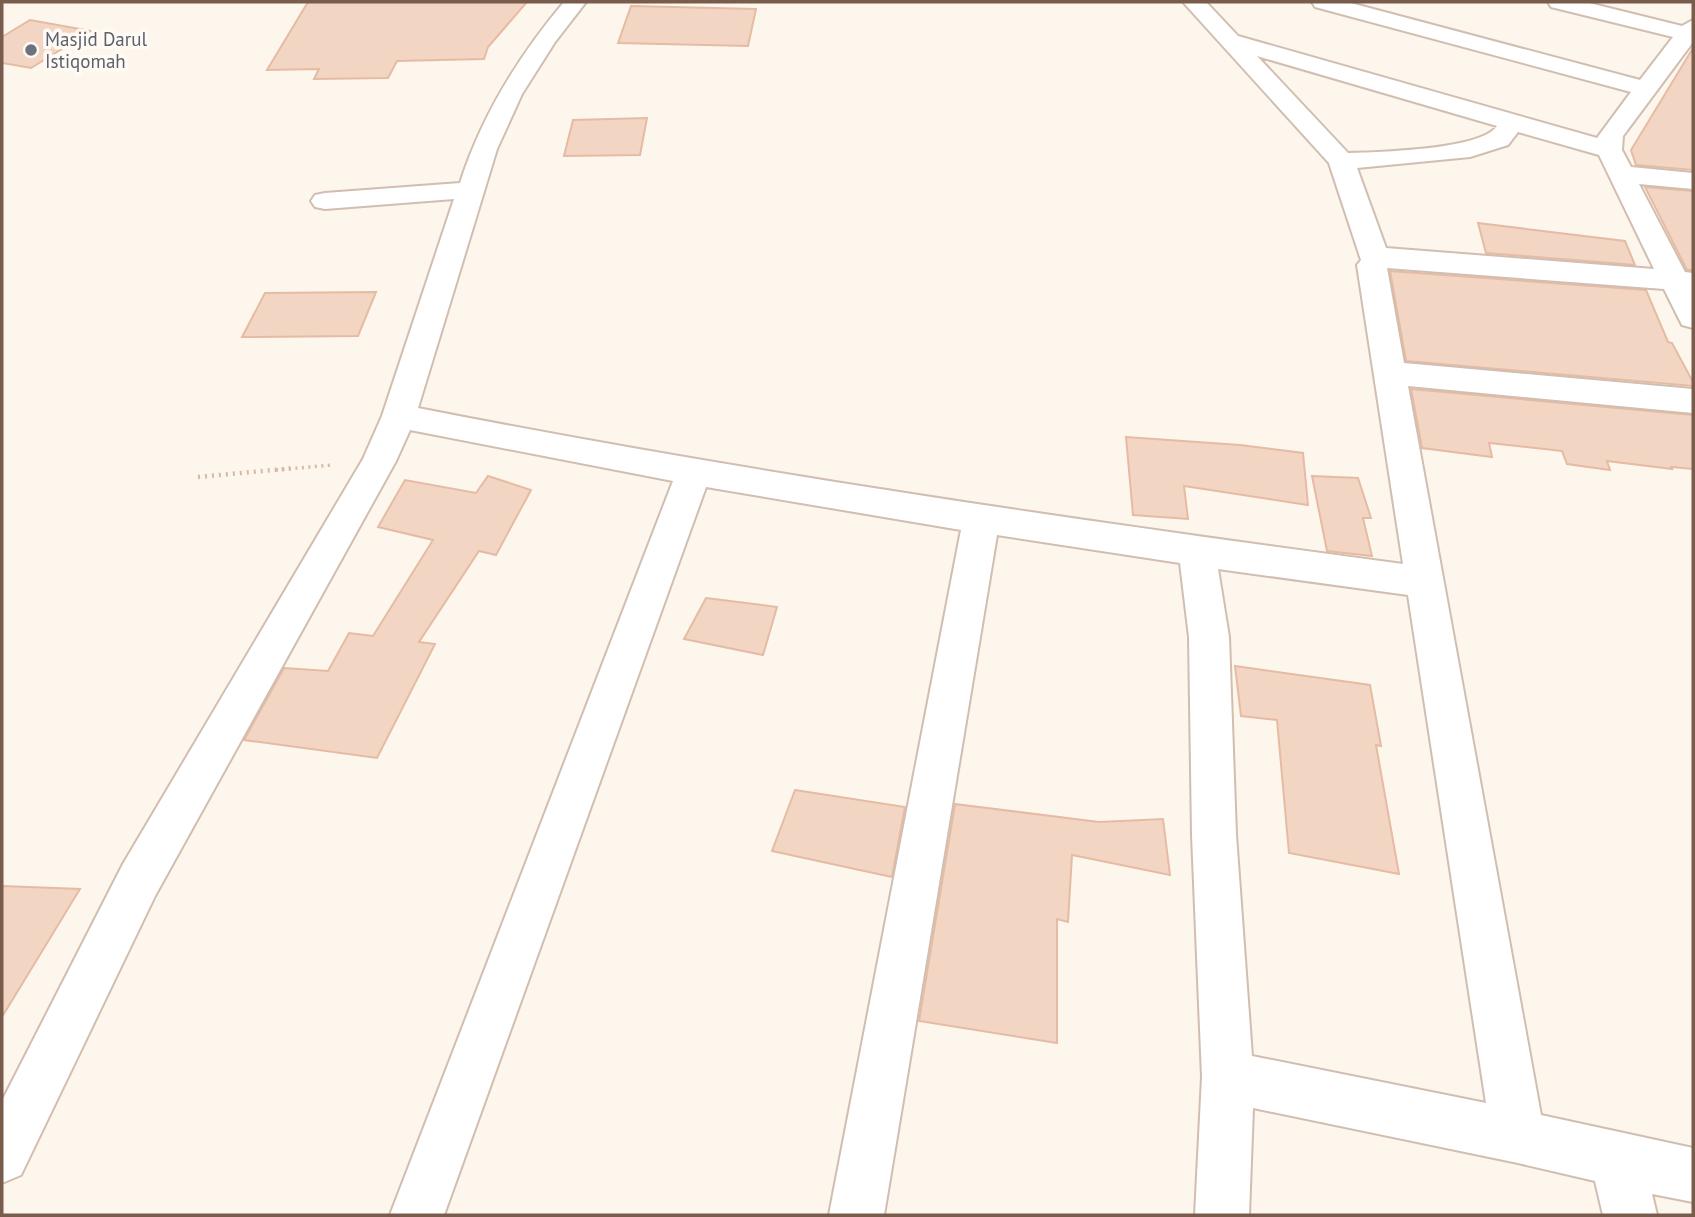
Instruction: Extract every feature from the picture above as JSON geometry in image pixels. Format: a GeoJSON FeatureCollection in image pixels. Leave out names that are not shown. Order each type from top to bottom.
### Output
{"type":"FeatureCollection","features":[{"type":"Feature","properties":{"kind":"street"},"geometry":{"type":"LineString","coordinates":[[2,1156],[139,880],[379,461],[399,416],[484,149],[510,94],[545,39],[575,2]]}},
{"type":"Feature","properties":{"kind":"street"},"geometry":{"type":"LineString","coordinates":[[1194,2],[1341,161],[1376,262]]}},
{"type":"Feature","properties":{"kind":"street"},"geometry":{"type":"LineString","coordinates":[[1323,2],[1646,89]]}},
{"type":"Feature","properties":{"kind":"street"},"geometry":{"type":"LineString","coordinates":[[1559,2],[1690,30],[1610,136],[1614,162],[1684,281],[1693,318]]}},
{"type":"Feature","properties":{"kind":"street"},"geometry":{"type":"LineString","coordinates":[[1230,41],[1512,122],[1614,162],[1693,181]]}},
{"type":"Feature","properties":{"kind":"street"},"geometry":{"type":"LineString","coordinates":[[1341,161],[1403,157],[1476,147],[1499,140],[1512,122]]}},
{"type":"Feature","properties":{"kind":"street"},"geometry":{"type":"LineString","coordinates":[[325,201],[469,190]]}},
{"type":"Feature","properties":{"kind":"street"},"geometry":{"type":"LineString","coordinates":[[1518,1136],[1372,265],[1389,257],[1684,281]]}},
{"type":"Feature","properties":{"kind":"street"},"geometry":{"type":"LineString","coordinates":[[1392,373],[1693,401]]}},
{"type":"Feature","properties":{"kind":"street"},"geometry":{"type":"LineString","coordinates":[[399,416],[530,443],[981,520],[1425,582]]}},
{"type":"Feature","properties":{"kind":"street"},"geometry":{"type":"LineString","coordinates":[[417,1215],[695,470]]}},
{"type":"Feature","properties":{"kind":"street"},"geometry":{"type":"LineString","coordinates":[[856,1215],[981,520]]}},
{"type":"Feature","properties":{"kind":"street"},"geometry":{"type":"LineString","coordinates":[[1197,551],[1209,637],[1214,835],[1228,1077],[1222,1215]]}},
{"type":"Feature","properties":{"kind":"street"},"geometry":{"type":"LineString","coordinates":[[1228,1077],[1693,1175]]}},
{"type":"Feature","properties":{"kind":"street"},"geometry":{"type":"LineString","coordinates":[[1617,1160],[1630,1215]]}},
{"type":"Feature","properties":{"kind":"path"},"geometry":{"type":"LineString","coordinates":[[198,477],[379,461]]}},
{"type":"Feature","properties":{"kind":"building"},"geometry":{"type":"Polygon","coordinates":[[[308,2],[527,2],[488,47],[484,59],[397,61],[388,78],[314,79],[319,69],[267,70],[308,2]]]}},
{"type":"Feature","properties":{"kind":"building"},"geometry":{"type":"Polygon","coordinates":[[[631,6],[756,9],[748,46],[618,43],[631,6]]]}},
{"type":"Feature","properties":{"kind":"building","name":"Masjid Darul Istiqomah"},"geometry":{"type":"Polygon","coordinates":[[[30,20],[91,31],[31,68],[2,63],[2,37],[30,20]]]}},
{"type":"Feature","properties":{"kind":"building"},"geometry":{"type":"Polygon","coordinates":[[[1693,48],[1693,170],[1636,165],[1631,150],[1693,48]]]}},
{"type":"Feature","properties":{"kind":"building"},"geometry":{"type":"Polygon","coordinates":[[[647,118],[640,155],[564,156],[573,120],[647,118]]]}},
{"type":"Feature","properties":{"kind":"building"},"geometry":{"type":"Polygon","coordinates":[[[1645,187],[1693,191],[1693,270],[1687,270],[1645,187]]]}},
{"type":"Feature","properties":{"kind":"building"},"geometry":{"type":"Polygon","coordinates":[[[1478,223],[1625,241],[1635,265],[1486,253],[1478,223]]]}},
{"type":"Feature","properties":{"kind":"building"},"geometry":{"type":"Polygon","coordinates":[[[1390,271],[1646,290],[1668,342],[1672,343],[1693,386],[1406,361],[1390,271]]]}},
{"type":"Feature","properties":{"kind":"building"},"geometry":{"type":"Polygon","coordinates":[[[376,292],[358,336],[242,337],[265,293],[376,292]]]}},
{"type":"Feature","properties":{"kind":"building"},"geometry":{"type":"Polygon","coordinates":[[[1411,389],[1693,415],[1693,469],[1607,461],[1610,470],[1567,464],[1562,451],[1489,443],[1492,457],[1422,448],[1411,389]]]}},
{"type":"Feature","properties":{"kind":"building"},"geometry":{"type":"Polygon","coordinates":[[[1126,437],[1240,445],[1303,453],[1308,505],[1184,486],[1188,519],[1133,515],[1126,437]]]}},
{"type":"Feature","properties":{"kind":"building"},"geometry":{"type":"Polygon","coordinates":[[[488,476],[531,490],[496,555],[479,551],[419,642],[435,644],[377,758],[244,740],[284,668],[328,671],[349,633],[373,636],[433,540],[378,527],[405,480],[476,493],[488,476]]]}},
{"type":"Feature","properties":{"kind":"building"},"geometry":{"type":"Polygon","coordinates":[[[1312,476],[1358,478],[1371,518],[1363,518],[1372,556],[1327,551],[1312,476]]]}},
{"type":"Feature","properties":{"kind":"building"},"geometry":{"type":"Polygon","coordinates":[[[706,598],[777,607],[763,655],[684,639],[706,598]]]}},
{"type":"Feature","properties":{"kind":"building"},"geometry":{"type":"Polygon","coordinates":[[[1235,666],[1370,685],[1381,746],[1376,745],[1399,874],[1289,853],[1277,720],[1241,716],[1235,666]]]}},
{"type":"Feature","properties":{"kind":"building"},"geometry":{"type":"Polygon","coordinates":[[[795,790],[905,807],[892,877],[772,851],[795,790]]]}},
{"type":"Feature","properties":{"kind":"building"},"geometry":{"type":"Polygon","coordinates":[[[955,804],[1099,822],[1163,819],[1170,875],[1072,855],[1068,922],[1057,919],[1057,1043],[919,1021],[955,804]]]}},
{"type":"Feature","properties":{"kind":"building"},"geometry":{"type":"Polygon","coordinates":[[[2,886],[80,889],[2,1017],[2,886]]]}},
{"type":"Feature","properties":{"kind":"place","name":"Masjid Darul Istiqomah"},"geometry":{"type":"Point","coordinates":[31,50]}}]}
